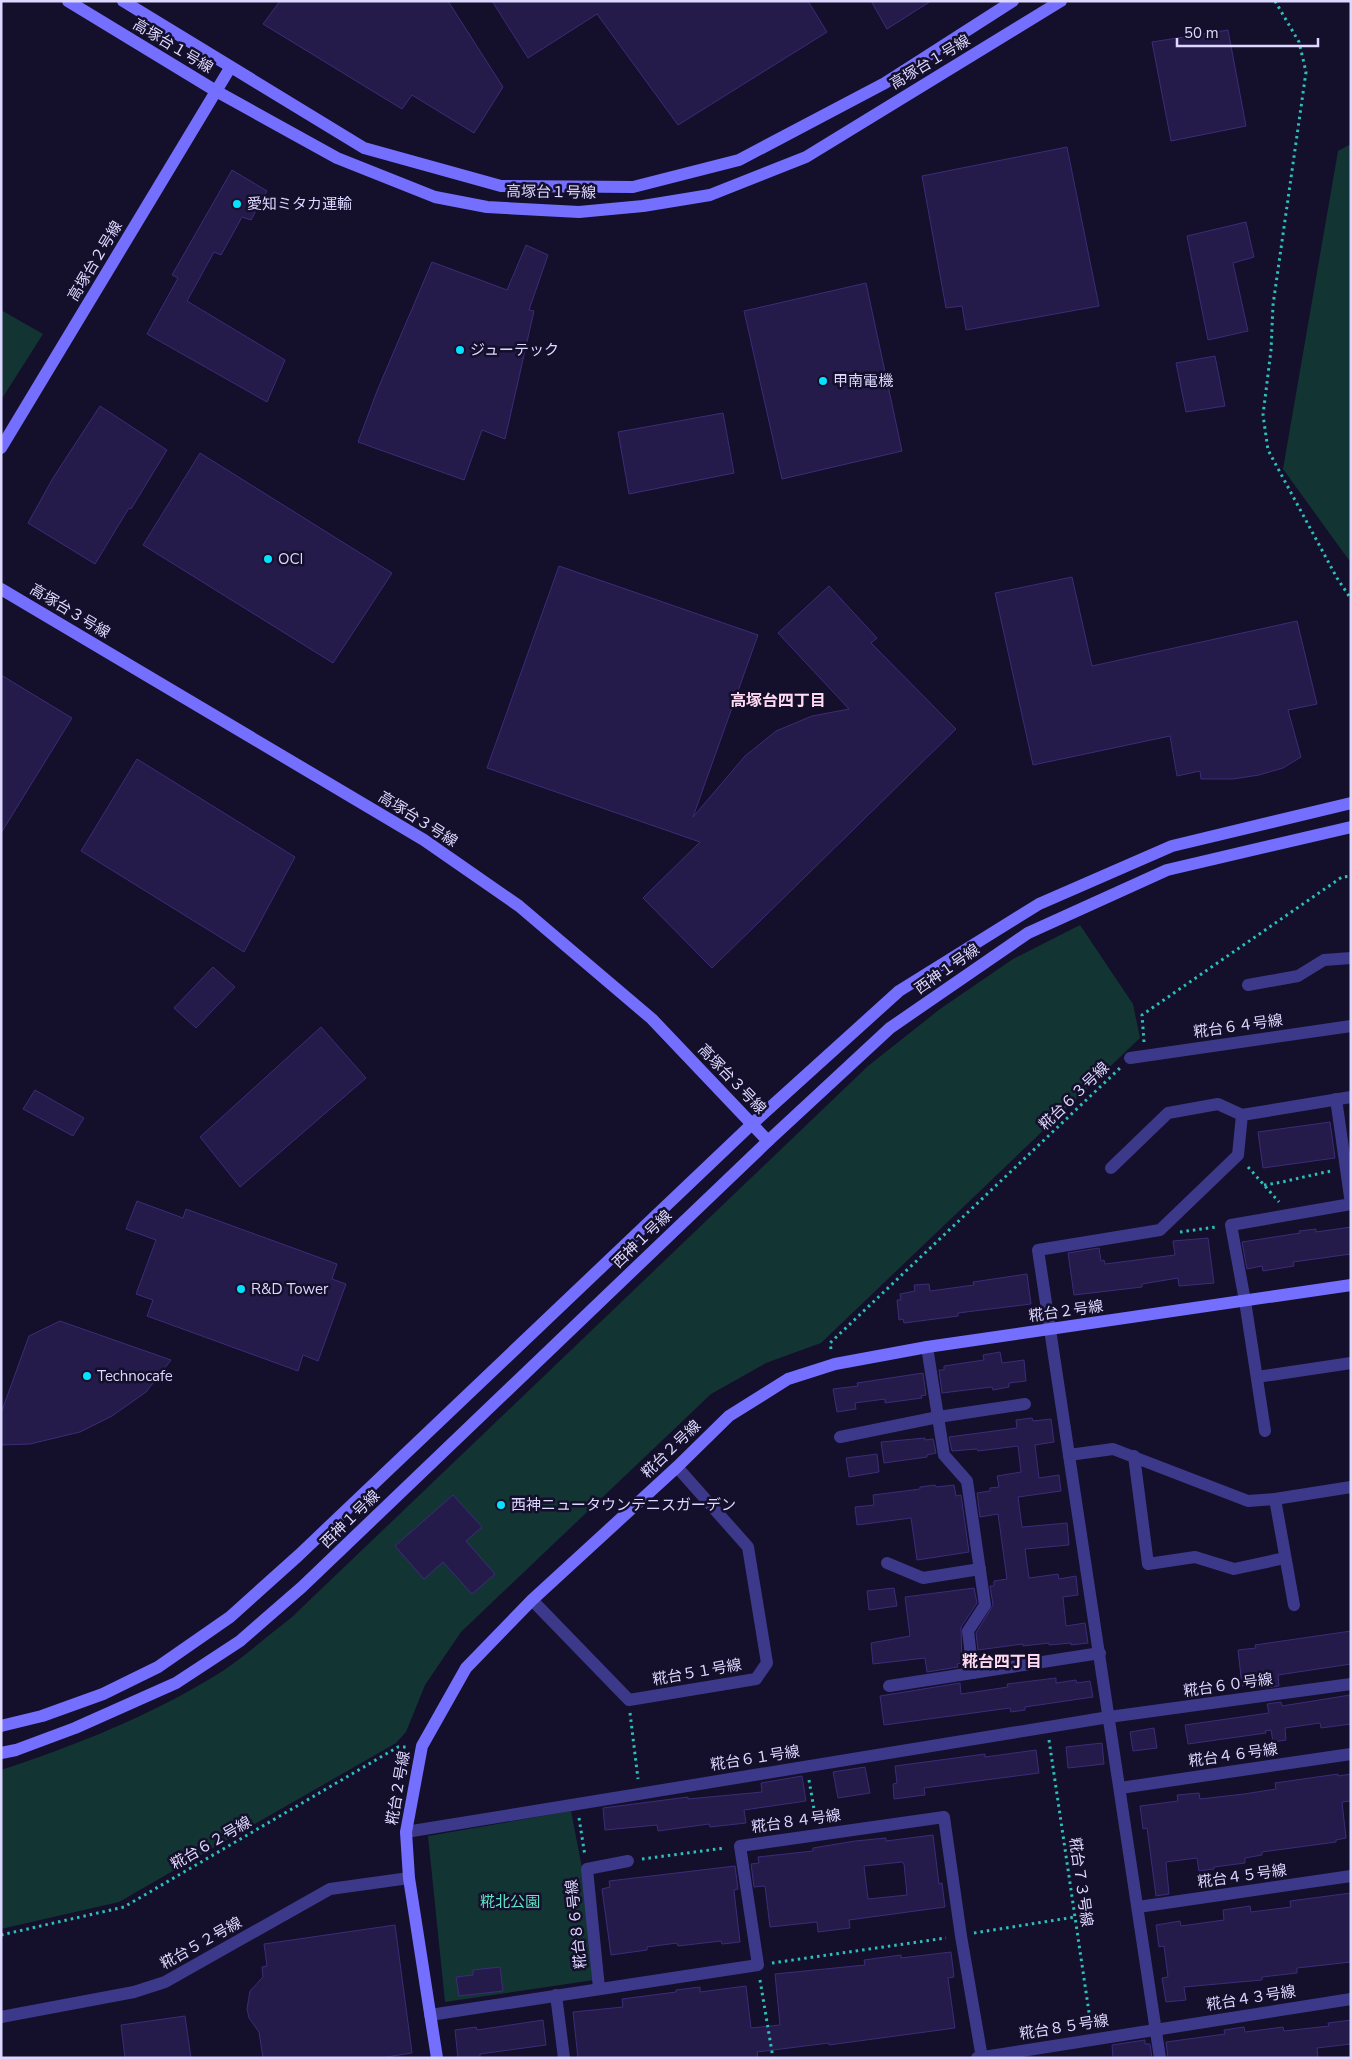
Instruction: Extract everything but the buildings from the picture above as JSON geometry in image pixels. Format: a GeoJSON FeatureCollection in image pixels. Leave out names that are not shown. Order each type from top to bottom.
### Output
{"type":"FeatureCollection","features":[{"type":"Feature","properties":{"kind":"street","name":"高塚台１号線"},"geometry":{"type":"LineString","coordinates":[[68,1],[216,91],[337,158],[434,197],[487,207],[579,212],[643,206],[710,194],[806,157],[1061,1]]}},
{"type":"Feature","properties":{"kind":"street","name":"高塚台１号線"},"geometry":{"type":"LineString","coordinates":[[123,1],[364,148],[501,186],[633,187],[739,160],[885,82],[1013,1]]}},
{"type":"Feature","properties":{"kind":"street","name":"高塚台２号線"},"geometry":{"type":"LineString","coordinates":[[1,448],[230,68]]}},
{"type":"Feature","properties":{"kind":"street","name":"高塚台３号線"},"geometry":{"type":"LineString","coordinates":[[1,589],[424,840],[519,906],[652,1019],[768,1141]]}},
{"type":"Feature","properties":{"kind":"street","name":"西神１号線"},"geometry":{"type":"LineString","coordinates":[[1,1726],[42,1716],[104,1694],[158,1667],[230,1617],[306,1548],[752,1124],[898,990],[1039,904],[1172,846],[1351,803]]}},
{"type":"Feature","properties":{"kind":"street","name":"西神１号線"},"geometry":{"type":"LineString","coordinates":[[1,1753],[16,1750],[125,1707],[176,1683],[240,1641],[302,1587],[768,1141],[890,1028],[1028,934],[1167,870],[1351,827]]}},
{"type":"Feature","properties":{"kind":"street"},"geometry":{"type":"LineString","coordinates":[[1248,985],[1298,976],[1324,960],[1351,958]]}},
{"type":"Feature","properties":{"kind":"street","name":"糀台６４号線"},"geometry":{"type":"LineString","coordinates":[[1130,1058],[1351,1026]]}},
{"type":"Feature","properties":{"kind":"street"},"geometry":{"type":"LineString","coordinates":[[1111,1168],[1168,1113],[1218,1104],[1242,1115],[1351,1097]]}},
{"type":"Feature","properties":{"kind":"street"},"geometry":{"type":"LineString","coordinates":[[1265,1431],[1245,1300],[1231,1225],[1350,1204],[1336,1099]]}},
{"type":"Feature","properties":{"kind":"street"},"geometry":{"type":"LineString","coordinates":[[1160,2058],[1038,1250],[1160,1230],[1238,1155],[1242,1115]]}},
{"type":"Feature","properties":{"kind":"street","name":"糀台２号線"},"geometry":{"type":"LineString","coordinates":[[437,2058],[409,1878],[406,1832],[422,1746],[466,1668],[532,1600],[676,1468],[729,1416],[788,1379],[835,1364],[927,1347],[1351,1285]]}},
{"type":"Feature","properties":{"kind":"street"},"geometry":{"type":"LineString","coordinates":[[927,1347],[944,1455],[967,1481],[980,1569],[985,1605],[968,1631],[973,1673]]}},
{"type":"Feature","properties":{"kind":"street"},"geometry":{"type":"LineString","coordinates":[[1257,1377],[1351,1363]]}},
{"type":"Feature","properties":{"kind":"street"},"geometry":{"type":"LineString","coordinates":[[840,1437],[938,1417],[1025,1404]]}},
{"type":"Feature","properties":{"kind":"street"},"geometry":{"type":"LineString","coordinates":[[1070,1455],[1113,1449],[1248,1501],[1275,1499],[1351,1486]]}},
{"type":"Feature","properties":{"kind":"street"},"geometry":{"type":"LineString","coordinates":[[1134,1456],[1148,1564],[1195,1557],[1234,1569],[1285,1558]]}},
{"type":"Feature","properties":{"kind":"street","name":"糀台５１号線"},"geometry":{"type":"LineString","coordinates":[[629,1700],[756,1679],[767,1663],[748,1546],[676,1468]]}},
{"type":"Feature","properties":{"kind":"street"},"geometry":{"type":"LineString","coordinates":[[1275,1499],[1294,1605]]}},
{"type":"Feature","properties":{"kind":"street"},"geometry":{"type":"LineString","coordinates":[[887,1562],[923,1578],[980,1569]]}},
{"type":"Feature","properties":{"kind":"street"},"geometry":{"type":"LineString","coordinates":[[532,1600],[629,1700]]}},
{"type":"Feature","properties":{"kind":"street"},"geometry":{"type":"LineString","coordinates":[[890,1686],[1100,1653]]}},
{"type":"Feature","properties":{"kind":"street","name":"糀台６０号線"},"geometry":{"type":"LineString","coordinates":[[1109,1717],[1351,1684]]}},
{"type":"Feature","properties":{"kind":"street","name":"糀台６１号線"},"geometry":{"type":"LineString","coordinates":[[406,1832],[1109,1717]]}},
{"type":"Feature","properties":{"kind":"street","name":"糀台４６号線"},"geometry":{"type":"LineString","coordinates":[[1120,1788],[1351,1754]]}},
{"type":"Feature","properties":{"kind":"street","name":"糀台８４号線"},"geometry":{"type":"LineString","coordinates":[[758,1965],[740,1846],[944,1817],[980,2058]]}},
{"type":"Feature","properties":{"kind":"street","name":"糀台８６号線"},"geometry":{"type":"LineString","coordinates":[[599,1988],[587,1869],[628,1861]]}},
{"type":"Feature","properties":{"kind":"street","name":"糀台４５号線"},"geometry":{"type":"LineString","coordinates":[[1138,1907],[1351,1876]]}},
{"type":"Feature","properties":{"kind":"street","name":"糀台５２号線"},"geometry":{"type":"LineString","coordinates":[[1,2017],[134,1992],[165,1982],[330,1889],[409,1878]]}},
{"type":"Feature","properties":{"kind":"street"},"geometry":{"type":"LineString","coordinates":[[430,2015],[758,1965]]}},
{"type":"Feature","properties":{"kind":"street"},"geometry":{"type":"LineString","coordinates":[[556,1995],[564,2058]]}},
{"type":"Feature","properties":{"kind":"street","name":"糀台４３号線"},"geometry":{"type":"LineString","coordinates":[[1156,2029],[1351,1999]]}},
{"type":"Feature","properties":{"kind":"street","name":"糀台８５号線"},"geometry":{"type":"LineString","coordinates":[[980,2058],[1156,2029]]}},
{"type":"Feature","properties":{"kind":"path"},"geometry":{"type":"LineString","coordinates":[[1275,1],[1299,42],[1306,72],[1273,305],[1271,350],[1263,415],[1268,450],[1337,578],[1351,599]]}},
{"type":"Feature","properties":{"kind":"path","name":"糀台６３号線"},"geometry":{"type":"LineString","coordinates":[[835,1364],[830,1343],[1145,1045],[1142,1015],[1342,877],[1351,876]]}},
{"type":"Feature","properties":{"kind":"path"},"geometry":{"type":"LineString","coordinates":[[1238,1155],[1290,1215]]}},
{"type":"Feature","properties":{"kind":"path"},"geometry":{"type":"LineString","coordinates":[[1264,1185],[1287,1182],[1310,1175],[1345,1169]]}},
{"type":"Feature","properties":{"kind":"path"},"geometry":{"type":"LineString","coordinates":[[1160,1230],[1174,1233],[1231,1225]]}},
{"type":"Feature","properties":{"kind":"path"},"geometry":{"type":"LineString","coordinates":[[629,1700],[640,1794]]}},
{"type":"Feature","properties":{"kind":"path","name":"糀台７３号線"},"geometry":{"type":"LineString","coordinates":[[1047,1727],[1093,2039]]}},
{"type":"Feature","properties":{"kind":"path","name":"糀台６２号線"},"geometry":{"type":"LineString","coordinates":[[1,1935],[124,1907],[398,1747],[422,1746]]}},
{"type":"Feature","properties":{"kind":"path"},"geometry":{"type":"LineString","coordinates":[[807,1766],[819,1834]]}},
{"type":"Feature","properties":{"kind":"path"},"geometry":{"type":"LineString","coordinates":[[576,1804],[587,1869]]}},
{"type":"Feature","properties":{"kind":"path"},"geometry":{"type":"LineString","coordinates":[[628,1861],[740,1846]]}},
{"type":"Feature","properties":{"kind":"path"},"geometry":{"type":"LineString","coordinates":[[773,2058],[758,1965],[961,1936],[1075,1917]]}},
{"type":"Feature","properties":{"kind":"green space"},"geometry":{"type":"Polygon","coordinates":[[[1351,144],[1351,563],[1283,469],[1338,151],[1351,144]]]}},
{"type":"Feature","properties":{"kind":"green space"},"geometry":{"type":"Polygon","coordinates":[[[1,310],[43,334],[1,400],[1,310]]]}},
{"type":"Feature","properties":{"kind":"green space","name":"西神ニュータウンテニスガーデン"},"geometry":{"type":"Polygon","coordinates":[[[1080,925],[1133,1004],[1140,1038],[821,1343],[766,1363],[711,1394],[461,1632],[425,1685],[406,1732],[396,1743],[119,1902],[1,1929],[1,1770],[83,1741],[136,1718],[223,1671],[243,1656],[292,1617],[868,1066],[940,1009],[1013,959],[1080,925]]]}},
{"type":"Feature","properties":{"kind":"green space","name":"糀北公園"},"geometry":{"type":"Polygon","coordinates":[[[571,1811],[582,1868],[594,1980],[445,2002],[428,1836],[571,1811]]]}},
{"type":"Feature","properties":{"kind":"place","name":"愛知ミタカ運輸"},"geometry":{"type":"Point","coordinates":[237,204]}},
{"type":"Feature","properties":{"kind":"place","name":"ジューテック"},"geometry":{"type":"Point","coordinates":[460,350]}},
{"type":"Feature","properties":{"kind":"place","name":"甲南電機"},"geometry":{"type":"Point","coordinates":[823,381]}},
{"type":"Feature","properties":{"kind":"place","name":"OCI"},"geometry":{"type":"Point","coordinates":[268,559]}},
{"type":"Feature","properties":{"kind":"place","name":"R&D Tower"},"geometry":{"type":"Point","coordinates":[241,1289]}},
{"type":"Feature","properties":{"kind":"place","name":"Technocafe"},"geometry":{"type":"Point","coordinates":[87,1376]}},
{"type":"Feature","properties":{"kind":"place","name":"西神ニュータウンテニスガーデン"},"geometry":{"type":"Point","coordinates":[501,1505]}},
{"type":"Feature","properties":{"kind":"district","name":"高塚台四丁目"},"geometry":{"type":"Point","coordinates":[778,701]}},
{"type":"Feature","properties":{"kind":"district","name":"糀台四丁目"},"geometry":{"type":"Point","coordinates":[1002,1662]}}]}
